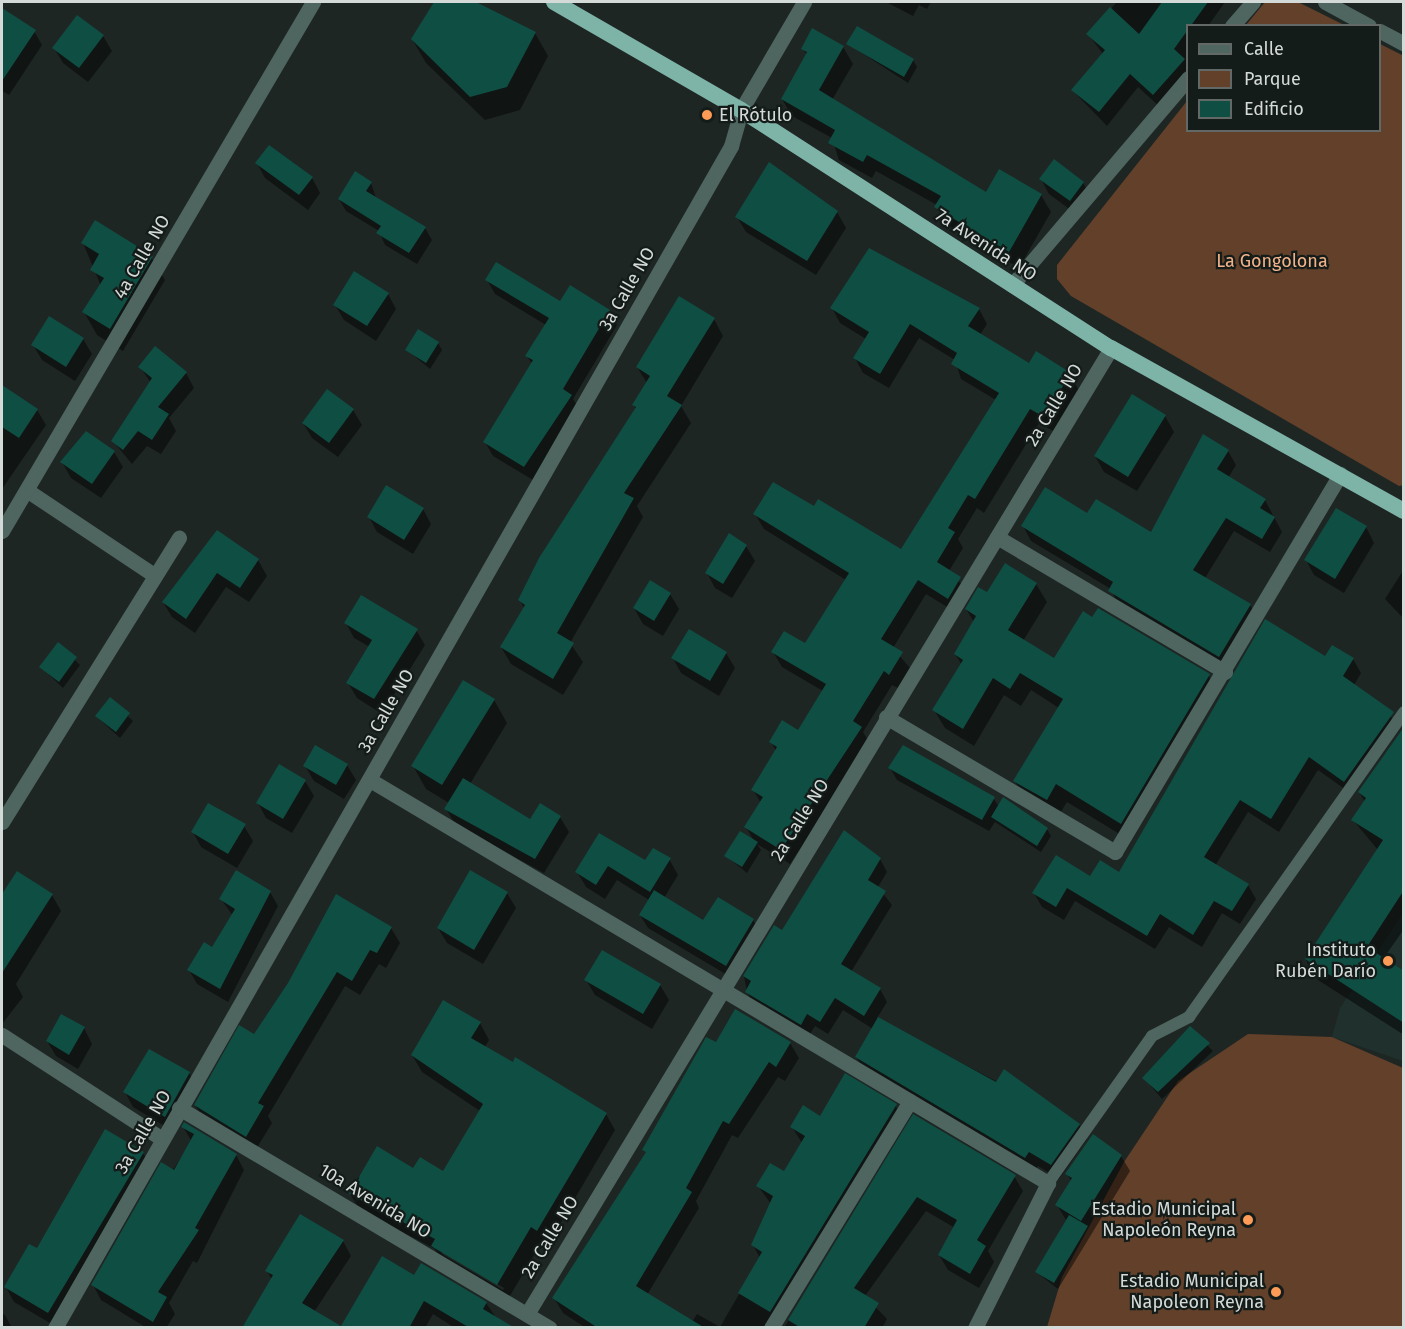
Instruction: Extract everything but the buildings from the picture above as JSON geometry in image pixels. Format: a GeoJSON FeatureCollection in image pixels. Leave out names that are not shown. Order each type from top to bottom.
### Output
{"type":"FeatureCollection","features":[{"type":"Feature","properties":{"kind":"highway","name":"7a Avenida NO"},"geometry":{"type":"LineString","coordinates":[[554,2],[741,110],[1111,348],[1404,511]]}},
{"type":"Feature","properties":{"kind":"street","name":"4a Calle NO"},"geometry":{"type":"LineString","coordinates":[[2,531],[28,491],[313,2]]}},
{"type":"Feature","properties":{"kind":"street","name":"3a Calle NO"},"geometry":{"type":"LineString","coordinates":[[55,1328],[731,146],[741,110],[804,2]]}},
{"type":"Feature","properties":{"kind":"street"},"geometry":{"type":"LineString","coordinates":[[1234,24],[1253,2]]}},
{"type":"Feature","properties":{"kind":"street"},"geometry":{"type":"LineString","coordinates":[[1325,2],[1365,24]]}},
{"type":"Feature","properties":{"kind":"street"},"geometry":{"type":"LineString","coordinates":[[1381,32],[1404,44]]}},
{"type":"Feature","properties":{"kind":"street"},"geometry":{"type":"LineString","coordinates":[[1012,285],[1186,80]]}},
{"type":"Feature","properties":{"kind":"street","name":"2a Calle NO"},"geometry":{"type":"LineString","coordinates":[[527,1314],[720,988],[1111,348]]}},
{"type":"Feature","properties":{"kind":"street"},"geometry":{"type":"LineString","coordinates":[[886,717],[1115,852],[1225,672],[1340,474]]}},
{"type":"Feature","properties":{"kind":"street"},"geometry":{"type":"LineString","coordinates":[[28,491],[154,575]]}},
{"type":"Feature","properties":{"kind":"street"},"geometry":{"type":"LineString","coordinates":[[997,537],[1225,672]]}},
{"type":"Feature","properties":{"kind":"street"},"geometry":{"type":"LineString","coordinates":[[2,822],[179,538]]}},
{"type":"Feature","properties":{"kind":"street"},"geometry":{"type":"LineString","coordinates":[[369,780],[1048,1183],[975,1328]]}},
{"type":"Feature","properties":{"kind":"street"},"geometry":{"type":"LineString","coordinates":[[2,1035],[162,1139]]}},
{"type":"Feature","properties":{"kind":"street"},"geometry":{"type":"LineString","coordinates":[[771,1328],[910,1101]]}},
{"type":"Feature","properties":{"kind":"street","name":"10a Avenida NO"},"geometry":{"type":"LineString","coordinates":[[179,1108],[550,1328]]}},
{"type":"Feature","properties":{"kind":"lane"},"geometry":{"type":"LineString","coordinates":[[1048,1183],[1152,1036],[1189,1017],[1404,712]]}},
{"type":"Feature","properties":{"kind":"shaded area","name":"Instituto Rubén Darío"},"geometry":{"type":"Polygon","coordinates":[[[1403,913],[1403,1061],[1332,1037],[1340,1008],[1403,913]]]}},
{"type":"Feature","properties":{"kind":"green space"},"geometry":{"type":"Polygon","coordinates":[[[1265,2],[1298,2],[1342,24],[1247,24],[1265,2]]]}},
{"type":"Feature","properties":{"kind":"green space","name":"La Gongolona"},"geometry":{"type":"Polygon","coordinates":[[[1381,44],[1404,56],[1404,485],[1399,486],[1071,296],[1057,279],[1057,265],[1186,102],[1186,132],[1381,132],[1381,44]]]}},
{"type":"Feature","properties":{"kind":"green space","name":"Estadio Municipal Napoleón Reyna"},"geometry":{"type":"Polygon","coordinates":[[[1248,1034],[1332,1037],[1403,1068],[1403,1327],[1047,1327],[1062,1277],[1124,1162],[1178,1081],[1248,1034]]]}},
{"type":"Feature","properties":{"kind":"place","name":"El Rótulo"},"geometry":{"type":"Point","coordinates":[707,115]}},
{"type":"Feature","properties":{"kind":"place","name":"Instituto Rubén Darío"},"geometry":{"type":"Point","coordinates":[1388,961]}},
{"type":"Feature","properties":{"kind":"place","name":"Estadio Municipal Napoleón Reyna"},"geometry":{"type":"Point","coordinates":[1248,1220]}},
{"type":"Feature","properties":{"kind":"place","name":"Estadio Municipal Napoleon Reyna"},"geometry":{"type":"Point","coordinates":[1276,1292]}}]}
